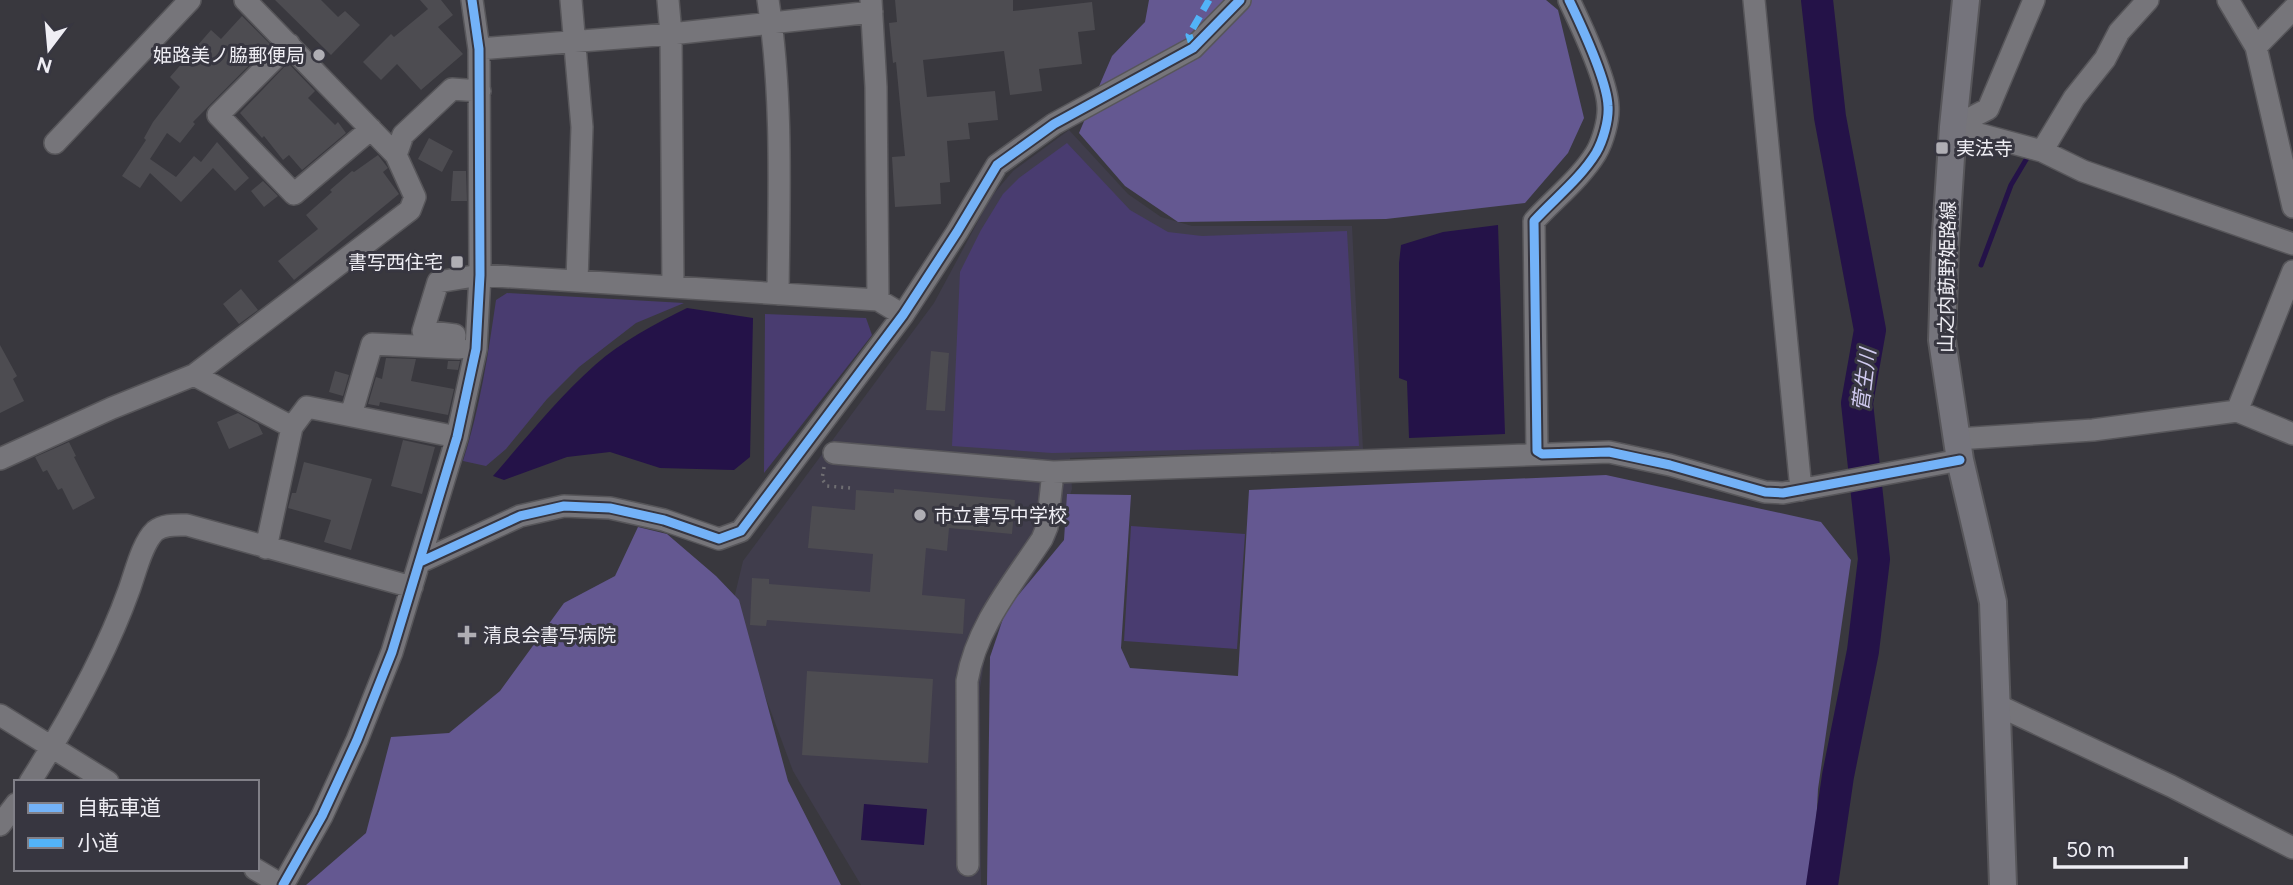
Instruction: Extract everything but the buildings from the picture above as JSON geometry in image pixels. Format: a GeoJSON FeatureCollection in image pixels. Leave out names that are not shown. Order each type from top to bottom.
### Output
{"type":"FeatureCollection","features":[{"type":"Feature","properties":{"kind":"main road","name":"山之内莇野姫路線"},"geometry":{"type":"LineString","coordinates":[[1966,0],[1953,127],[1942,340],[1952,454],[1993,602],[2003,885]]}},
{"type":"Feature","properties":{"kind":"street"},"geometry":{"type":"LineString","coordinates":[[55,143],[190,0]]}},
{"type":"Feature","properties":{"kind":"street"},"geometry":{"type":"LineString","coordinates":[[258,871],[282,885],[322,816],[357,740],[392,652],[457,437],[476,349],[480,275],[480,49],[472,0]]}},
{"type":"Feature","properties":{"kind":"street"},"geometry":{"type":"LineString","coordinates":[[571,0],[577,42],[582,127],[577,281]]}},
{"type":"Feature","properties":{"kind":"street"},"geometry":{"type":"LineString","coordinates":[[668,0],[671,34],[673,287]]}},
{"type":"Feature","properties":{"kind":"street"},"geometry":{"type":"LineString","coordinates":[[768,0],[779,154],[778,293]]}},
{"type":"Feature","properties":{"kind":"street"},"geometry":{"type":"LineString","coordinates":[[420,562],[520,516],[564,506],[610,508],[664,520],[719,539],[741,531],[903,315],[997,165],[1054,124],[1193,48],[1240,0]]}},
{"type":"Feature","properties":{"kind":"street"},"geometry":{"type":"LineString","coordinates":[[1542,454],[1537,451],[1534,221],[1581,173],[1597,152],[1604,132],[1608,106],[1602,80],[1569,0]]}},
{"type":"Feature","properties":{"kind":"street"},"geometry":{"type":"LineString","coordinates":[[1754,0],[1805,489]]}},
{"type":"Feature","properties":{"kind":"street"},"geometry":{"type":"LineString","coordinates":[[1953,127],[1989,108],[2034,0]]}},
{"type":"Feature","properties":{"kind":"street"},"geometry":{"type":"LineString","coordinates":[[2042,151],[2074,98],[2105,59],[2119,32],[2148,0]]}},
{"type":"Feature","properties":{"kind":"street"},"geometry":{"type":"LineString","coordinates":[[2228,0],[2256,47],[2293,207]]}},
{"type":"Feature","properties":{"kind":"street"},"geometry":{"type":"LineString","coordinates":[[0,459],[112,408],[194,375],[411,210],[415,197],[396,155],[250,1]]}},
{"type":"Feature","properties":{"kind":"street"},"geometry":{"type":"LineString","coordinates":[[480,49],[671,34],[771,23],[872,6],[878,170],[878,300]]}},
{"type":"Feature","properties":{"kind":"street"},"geometry":{"type":"LineString","coordinates":[[2256,47],[2293,9]]}},
{"type":"Feature","properties":{"kind":"street"},"geometry":{"type":"LineString","coordinates":[[289,44],[218,116],[294,194],[371,129]]}},
{"type":"Feature","properties":{"kind":"street"},"geometry":{"type":"LineString","coordinates":[[396,155],[403,135],[452,89],[480,91]]}},
{"type":"Feature","properties":{"kind":"street"},"geometry":{"type":"LineString","coordinates":[[1953,127],[2042,151],[2082,171],[2293,244]]}},
{"type":"Feature","properties":{"kind":"street"},"geometry":{"type":"LineString","coordinates":[[2237,411],[2293,271]]}},
{"type":"Feature","properties":{"kind":"street"},"geometry":{"type":"LineString","coordinates":[[454,348],[456,335],[423,331],[438,282],[480,275],[878,300],[903,315]]}},
{"type":"Feature","properties":{"kind":"street"},"geometry":{"type":"LineString","coordinates":[[351,415],[372,344],[476,349]]}},
{"type":"Feature","properties":{"kind":"street"},"geometry":{"type":"LineString","coordinates":[[194,375],[292,427]]}},
{"type":"Feature","properties":{"kind":"street"},"geometry":{"type":"LineString","coordinates":[[265,548],[292,427],[307,407],[457,437]]}},
{"type":"Feature","properties":{"kind":"street"},"geometry":{"type":"LineString","coordinates":[[834,453],[1053,472],[1609,452],[1670,465],[1765,492],[1783,493],[1952,454],[2093,430],[2237,411],[2293,434]]}},
{"type":"Feature","properties":{"kind":"street"},"geometry":{"type":"LineString","coordinates":[[968,865],[967,681],[971,658],[982,632],[1042,539],[1047,527],[1053,472]]}},
{"type":"Feature","properties":{"kind":"street"},"geometry":{"type":"LineString","coordinates":[[31,780],[52,748],[98,661],[128,593],[142,553],[155,532],[170,525],[187,525],[412,587]]}},
{"type":"Feature","properties":{"kind":"street"},"geometry":{"type":"LineString","coordinates":[[1997,705],[2171,786],[2293,848]]}},
{"type":"Feature","properties":{"kind":"street"},"geometry":{"type":"LineString","coordinates":[[0,715],[105,780]]}},
{"type":"Feature","properties":{"kind":"street"},"geometry":{"type":"LineString","coordinates":[[0,825],[14,807]]}},
{"type":"Feature","properties":{"kind":"shaded area"},"geometry":{"type":"Polygon","coordinates":[[[1149,0],[1546,0],[1558,10],[1584,118],[1568,153],[1525,203],[1386,219],[1178,222],[1125,186],[1079,133],[1112,56],[1145,22],[1149,0]]]}},
{"type":"Feature","properties":{"kind":"shaded area","name":"市立書写中学校"},"geometry":{"type":"Polygon","coordinates":[[[1069,130],[1128,194],[1161,217],[1192,226],[1352,226],[1363,449],[1070,458],[1072,489],[1055,540],[986,650],[980,688],[981,885],[861,885],[793,771],[732,607],[743,561],[934,303],[991,197],[1013,171],[1069,130]]]}},
{"type":"Feature","properties":{"kind":"shaded area"},"geometry":{"type":"Polygon","coordinates":[[[1067,143],[1130,210],[1168,232],[1202,236],[1347,231],[1359,446],[1052,453],[952,446],[960,272],[1003,194],[1019,178],[1067,143]]]}},
{"type":"Feature","properties":{"kind":"shaded area"},"geometry":{"type":"Polygon","coordinates":[[[1498,225],[1505,434],[1409,438],[1407,381],[1399,378],[1401,245],[1443,232],[1498,225]]]}},
{"type":"Feature","properties":{"kind":"shaded area"},"geometry":{"type":"Polygon","coordinates":[[[507,293],[684,303],[636,323],[579,367],[547,399],[506,449],[486,466],[463,461],[479,401],[496,300],[507,293]]]}},
{"type":"Feature","properties":{"kind":"shaded area"},"geometry":{"type":"Polygon","coordinates":[[[687,308],[753,318],[750,457],[734,470],[660,468],[610,452],[567,457],[504,480],[493,476],[555,405],[605,356],[687,308]]]}},
{"type":"Feature","properties":{"kind":"shaded area"},"geometry":{"type":"Polygon","coordinates":[[[765,314],[866,318],[872,335],[764,473],[765,314]]]}},
{"type":"Feature","properties":{"kind":"shaded area"},"geometry":{"type":"Polygon","coordinates":[[[1606,475],[1821,522],[1851,560],[1818,789],[1813,885],[987,885],[990,657],[1006,610],[1064,540],[1067,494],[1131,495],[1121,648],[1130,668],[1238,676],[1249,490],[1606,475]]]}},
{"type":"Feature","properties":{"kind":"shaded area"},"geometry":{"type":"Polygon","coordinates":[[[1131,526],[1245,534],[1237,649],[1124,641],[1131,526]]]}},
{"type":"Feature","properties":{"kind":"shaded area"},"geometry":{"type":"Polygon","coordinates":[[[638,527],[667,534],[716,576],[739,600],[788,781],[841,885],[306,885],[366,833],[391,737],[449,733],[500,691],[564,603],[615,576],[638,527]]]}},
{"type":"Feature","properties":{"kind":"shaded area"},"geometry":{"type":"Polygon","coordinates":[[[864,804],[927,809],[924,845],[861,840],[864,804]]]}},
{"type":"Feature","properties":{"kind":"waterway","name":"菅生川"},"geometry":{"type":"LineString","coordinates":[[1817,0],[1830,117],[1870,330],[1857,403],[1874,559],[1863,651],[1838,776],[1822,885]]}},
{"type":"Feature","properties":{"kind":"waterway"},"geometry":{"type":"LineString","coordinates":[[1981,265],[2011,185],[2030,153]]}},
{"type":"Feature","properties":{"kind":"marked path"},"geometry":{"type":"LineString","coordinates":[[1193,48],[1189,35],[1209,0]]}},
{"type":"Feature","properties":{"kind":"cycle path"},"geometry":{"type":"LineString","coordinates":[[283,885],[322,816],[357,740],[392,652],[457,437],[476,349],[480,275],[479,49],[472,0]]}},
{"type":"Feature","properties":{"kind":"cycle path"},"geometry":{"type":"LineString","coordinates":[[420,562],[520,516],[564,506],[610,508],[664,520],[719,539],[741,531],[903,315],[997,165],[1054,124],[1193,48],[1240,0]]}},
{"type":"Feature","properties":{"kind":"cycle path"},"geometry":{"type":"LineString","coordinates":[[1569,0],[1598,68],[1607,95],[1608,112],[1601,143],[1590,162],[1534,221],[1537,451],[1542,454],[1609,452],[1670,465],[1765,492],[1783,493],[1960,460]]}},
{"type":"Feature","properties":{"kind":"place","name":"姫路美ノ脇郵便局"},"geometry":{"type":"Point","coordinates":[319,55]}},
{"type":"Feature","properties":{"kind":"place","name":"実法寺"},"geometry":{"type":"Point","coordinates":[1942,148]}},
{"type":"Feature","properties":{"kind":"place","name":"書写西住宅"},"geometry":{"type":"Point","coordinates":[457,262]}},
{"type":"Feature","properties":{"kind":"place","name":"市立書写中学校"},"geometry":{"type":"Point","coordinates":[920,515]}},
{"type":"Feature","properties":{"kind":"place","name":"清良会書写病院"},"geometry":{"type":"Point","coordinates":[467,635]}}]}
